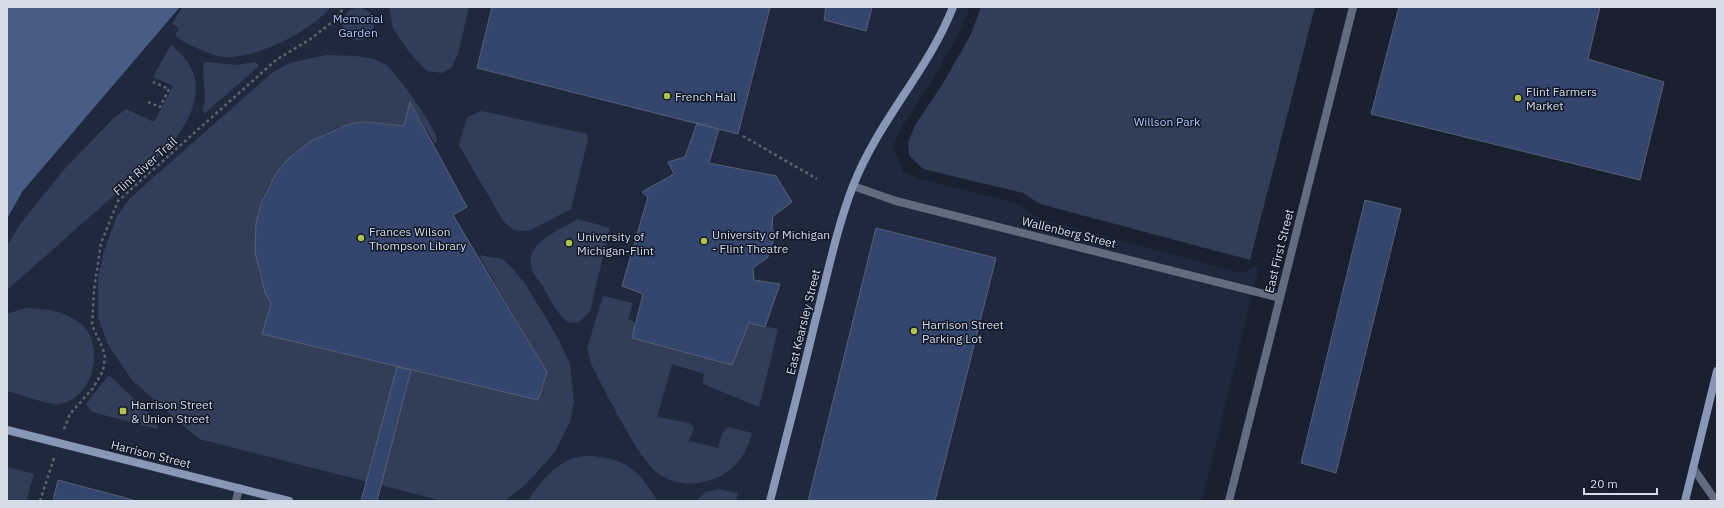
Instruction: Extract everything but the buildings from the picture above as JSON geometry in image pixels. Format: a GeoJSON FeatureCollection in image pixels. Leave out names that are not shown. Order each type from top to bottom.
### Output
{"type":"FeatureCollection","features":[{"type":"Feature","properties":{"kind":"street","name":"East Kearsley Street"},"geometry":{"type":"LineString","coordinates":[[770,501],[837,236],[853,186],[866,156],[936,44],[953,7]]}},
{"type":"Feature","properties":{"kind":"street","name":"East First Street"},"geometry":{"type":"LineString","coordinates":[[1229,501],[1353,7]]}},
{"type":"Feature","properties":{"kind":"street","name":"Wallenberg Street"},"geometry":{"type":"LineString","coordinates":[[853,186],[896,201],[1280,298]]}},
{"type":"Feature","properties":{"kind":"street"},"geometry":{"type":"LineString","coordinates":[[1685,501],[1713,401],[1717,371]]}},
{"type":"Feature","properties":{"kind":"street","name":"Harrison Street"},"geometry":{"type":"LineString","coordinates":[[7,430],[289,501]]}},
{"type":"Feature","properties":{"kind":"street"},"geometry":{"type":"LineString","coordinates":[[1693,468],[1716,501]]}},
{"type":"Feature","properties":{"kind":"street"},"geometry":{"type":"LineString","coordinates":[[236,501],[239,488]]}},
{"type":"Feature","properties":{"kind":"path","name":"Flint River Trail"},"geometry":{"type":"LineString","coordinates":[[68,419],[93,388],[103,371],[103,349],[92,325],[94,290],[101,243],[118,201],[276,60],[312,38],[336,19],[344,7]]}},
{"type":"Feature","properties":{"kind":"path"},"geometry":{"type":"LineString","coordinates":[[148,102],[160,107],[169,89],[153,82]]}},
{"type":"Feature","properties":{"kind":"path"},"geometry":{"type":"LineString","coordinates":[[742,136],[817,179]]}},
{"type":"Feature","properties":{"kind":"path"},"geometry":{"type":"LineString","coordinates":[[40,501],[51,466]]}},
{"type":"Feature","properties":{"kind":"shaded area"},"geometry":{"type":"Polygon","coordinates":[[[7,7],[180,7],[22,192],[7,219],[7,7]]]}},
{"type":"Feature","properties":{"kind":"shaded area","name":"University of Michigan-Flint"},"geometry":{"type":"Polygon","coordinates":[[[180,7],[970,7],[961,29],[933,80],[900,130],[893,147],[903,171],[920,179],[1017,203],[1038,218],[1241,273],[1259,266],[1202,501],[7,501],[7,219],[22,192],[180,7]]]}},
{"type":"Feature","properties":{"kind":"green space"},"geometry":{"type":"Polygon","coordinates":[[[182,7],[331,7],[311,25],[283,41],[253,53],[226,57],[199,49],[175,36],[179,28],[172,24],[182,7]]]}},
{"type":"Feature","properties":{"kind":"green space"},"geometry":{"type":"Polygon","coordinates":[[[389,7],[469,7],[458,54],[452,67],[442,73],[427,71],[409,52],[393,28],[389,7]]]}},
{"type":"Feature","properties":{"kind":"green space","name":"Willson Park"},"geometry":{"type":"Polygon","coordinates":[[[981,7],[1315,7],[1250,260],[1040,204],[1023,193],[923,169],[909,155],[908,143],[915,125],[942,85],[970,36],[981,7]]]}},
{"type":"Feature","properties":{"kind":"green space","name":"Memorial Garden"},"geometry":{"type":"Polygon","coordinates":[[[355,8],[361,8],[370,12],[374,24],[370,36],[361,40],[355,40],[346,36],[342,27],[342,21],[346,12],[355,8]]]}},
{"type":"Feature","properties":{"kind":"green space"},"geometry":{"type":"Polygon","coordinates":[[[171,45],[184,57],[192,69],[195,81],[196,94],[193,106],[188,119],[180,132],[171,145],[7,290],[7,246],[21,223],[67,166],[114,118],[126,109],[154,122],[173,86],[153,77],[171,45]]]}},
{"type":"Feature","properties":{"kind":"green space"},"geometry":{"type":"Polygon","coordinates":[[[326,55],[365,57],[380,61],[386,65],[406,88],[423,112],[435,132],[437,140],[435,144],[410,102],[404,126],[368,122],[355,123],[339,127],[310,143],[278,172],[267,189],[260,205],[256,221],[256,256],[259,273],[271,304],[262,334],[538,400],[547,372],[479,255],[502,259],[514,270],[526,285],[559,340],[570,364],[574,402],[570,422],[555,452],[526,484],[505,501],[443,501],[199,439],[132,380],[108,345],[98,317],[98,278],[104,251],[117,216],[129,199],[273,72],[290,63],[326,55]]]}},
{"type":"Feature","properties":{"kind":"green space"},"geometry":{"type":"Polygon","coordinates":[[[208,62],[236,65],[255,62],[258,64],[258,67],[205,113],[203,110],[205,99],[203,67],[204,63],[208,62]]]}},
{"type":"Feature","properties":{"kind":"green space"},"geometry":{"type":"Polygon","coordinates":[[[482,111],[587,134],[588,139],[571,209],[529,231],[514,230],[503,221],[459,145],[467,117],[482,111]]]}},
{"type":"Feature","properties":{"kind":"green space"},"geometry":{"type":"Polygon","coordinates":[[[578,219],[610,228],[590,311],[579,322],[569,323],[561,316],[549,298],[532,270],[530,261],[533,252],[545,238],[578,219]]]}},
{"type":"Feature","properties":{"kind":"green space"},"geometry":{"type":"Polygon","coordinates":[[[603,296],[633,303],[628,319],[636,323],[632,338],[749,323],[778,329],[759,407],[703,384],[704,374],[672,364],[657,417],[690,423],[694,429],[689,441],[718,448],[722,434],[728,427],[752,433],[743,455],[728,472],[700,483],[680,483],[660,475],[642,455],[623,424],[591,364],[587,348],[603,296]]]}},
{"type":"Feature","properties":{"kind":"green space"},"geometry":{"type":"Polygon","coordinates":[[[25,308],[47,310],[67,315],[80,323],[88,332],[93,344],[94,357],[92,371],[87,383],[80,393],[69,401],[52,404],[7,391],[7,314],[25,308]]]}},
{"type":"Feature","properties":{"kind":"green space"},"geometry":{"type":"Polygon","coordinates":[[[110,376],[158,422],[157,429],[92,412],[86,404],[107,377],[110,376]]]}},
{"type":"Feature","properties":{"kind":"green space"},"geometry":{"type":"Polygon","coordinates":[[[586,456],[611,459],[629,467],[644,481],[657,501],[528,501],[541,483],[558,466],[573,458],[586,456]]]}},
{"type":"Feature","properties":{"kind":"green space"},"geometry":{"type":"Polygon","coordinates":[[[7,467],[34,474],[26,501],[7,501],[7,467]]]}},
{"type":"Feature","properties":{"kind":"green space"},"geometry":{"type":"Polygon","coordinates":[[[719,489],[738,493],[736,501],[696,501],[705,492],[719,489]]]}},
{"type":"Feature","properties":{"kind":"place","name":"French Hall"},"geometry":{"type":"Point","coordinates":[667,96]}},
{"type":"Feature","properties":{"kind":"place","name":"Flint Farmers Market"},"geometry":{"type":"Point","coordinates":[1518,98]}},
{"type":"Feature","properties":{"kind":"place","name":"Frances Wilson Thompson Library"},"geometry":{"type":"Point","coordinates":[361,238]}},
{"type":"Feature","properties":{"kind":"place","name":"University of Michigan - Flint Theatre"},"geometry":{"type":"Point","coordinates":[704,241]}},
{"type":"Feature","properties":{"kind":"place","name":"University of Michigan-Flint"},"geometry":{"type":"Point","coordinates":[569,243]}},
{"type":"Feature","properties":{"kind":"place","name":"Harrison Street Parking Lot"},"geometry":{"type":"Point","coordinates":[914,331]}},
{"type":"Feature","properties":{"kind":"place","name":"Harrison Street & Union Street"},"geometry":{"type":"Point","coordinates":[123,411]}}]}
